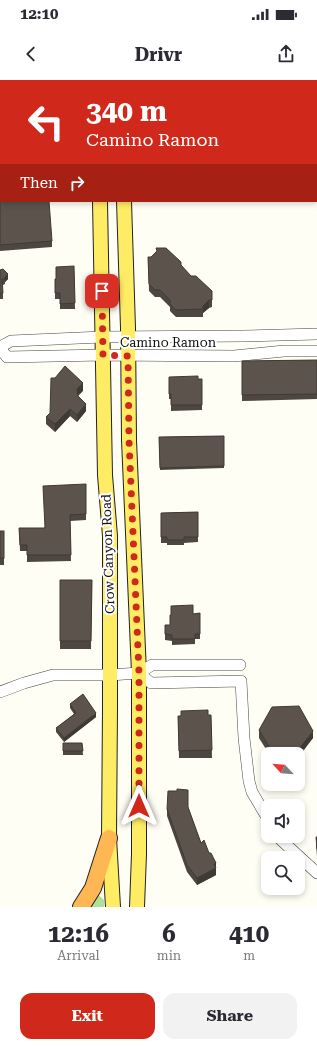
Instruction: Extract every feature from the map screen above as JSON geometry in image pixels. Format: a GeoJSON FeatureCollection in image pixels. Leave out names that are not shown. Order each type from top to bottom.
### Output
{"type":"FeatureCollection","features":[{"type":"Feature","properties":{"kind":"highway"},"geometry":{"type":"LineString","coordinates":[[81,907],[93,888],[109,838]]}},
{"type":"Feature","properties":{"kind":"main road","name":"Crow Canyon Road"},"geometry":{"type":"LineString","coordinates":[[100,202],[105,475],[110,536],[109,838],[113,907]]}},
{"type":"Feature","properties":{"kind":"main road","name":"Crow Canyon Road"},"geometry":{"type":"LineString","coordinates":[[124,202],[127,253],[129,440],[139,673],[139,854],[137,907]]}},
{"type":"Feature","properties":{"kind":"street","name":"Camino Ramon"},"geometry":{"type":"LineString","coordinates":[[317,334],[102,337],[11,341],[0,347],[7,357],[103,355],[234,356],[284,351],[317,351]]}},
{"type":"Feature","properties":{"kind":"street"},"geometry":{"type":"LineString","coordinates":[[0,692],[24,683],[53,675],[110,675],[139,673],[152,665],[240,664]]}},
{"type":"Feature","properties":{"kind":"street"},"geometry":{"type":"LineString","coordinates":[[139,673],[151,683],[241,681],[244,738],[249,782],[252,792],[261,807]]}},
{"type":"Feature","properties":{"kind":"street"},"geometry":{"type":"LineString","coordinates":[[284,843],[317,873]]}},
{"type":"Feature","properties":{"kind":"green space"},"geometry":{"type":"Polygon","coordinates":[[[96,893],[104,900],[104,907],[85,907],[96,893]]]}},
{"type":"Feature","properties":{"kind":"building"},"geometry":{"type":"Polygon","coordinates":[[[0,202],[49,202],[52,241],[0,245],[0,202]]]}},
{"type":"Feature","properties":{"kind":"building"},"geometry":{"type":"Polygon","coordinates":[[[156,248],[166,248],[181,262],[181,265],[191,276],[196,276],[212,291],[212,300],[209,300],[203,306],[203,309],[176,310],[170,304],[170,300],[160,290],[155,290],[149,284],[148,257],[151,257],[157,251],[156,248]]]}},
{"type":"Feature","properties":{"kind":"building"},"geometry":{"type":"Polygon","coordinates":[[[74,266],[75,303],[60,304],[60,293],[55,293],[56,267],[74,266]]]}},
{"type":"Feature","properties":{"kind":"building"},"geometry":{"type":"Polygon","coordinates":[[[3,269],[8,274],[5,279],[2,279],[3,293],[0,294],[0,270],[3,269]]]}},
{"type":"Feature","properties":{"kind":"building"},"geometry":{"type":"Polygon","coordinates":[[[317,360],[317,394],[242,395],[242,361],[317,360]]]}},
{"type":"Feature","properties":{"kind":"building"},"geometry":{"type":"Polygon","coordinates":[[[65,366],[83,383],[77,389],[78,396],[86,404],[77,415],[70,409],[55,424],[46,417],[50,413],[51,378],[55,378],[65,366]]]}},
{"type":"Feature","properties":{"kind":"building"},"geometry":{"type":"Polygon","coordinates":[[[198,376],[198,379],[202,379],[202,405],[171,405],[171,394],[169,394],[169,377],[198,376]]]}},
{"type":"Feature","properties":{"kind":"building"},"geometry":{"type":"Polygon","coordinates":[[[224,436],[224,466],[160,468],[159,437],[224,436]]]}},
{"type":"Feature","properties":{"kind":"building"},"geometry":{"type":"Polygon","coordinates":[[[86,484],[86,514],[70,515],[71,555],[27,555],[27,545],[20,545],[19,528],[45,528],[43,486],[86,484]]]}},
{"type":"Feature","properties":{"kind":"building"},"geometry":{"type":"Polygon","coordinates":[[[198,512],[198,537],[184,537],[184,540],[167,540],[167,537],[161,537],[161,513],[198,512]]]}},
{"type":"Feature","properties":{"kind":"building"},"geometry":{"type":"Polygon","coordinates":[[[0,531],[4,531],[4,558],[0,558],[0,531]]]}},
{"type":"Feature","properties":{"kind":"building"},"geometry":{"type":"Polygon","coordinates":[[[60,580],[92,580],[91,641],[60,641],[60,580]]]}},
{"type":"Feature","properties":{"kind":"building"},"geometry":{"type":"Polygon","coordinates":[[[193,605],[193,614],[200,613],[200,634],[195,634],[195,639],[172,639],[172,635],[165,634],[165,625],[170,625],[171,606],[193,605]]]}},
{"type":"Feature","properties":{"kind":"building"},"geometry":{"type":"Polygon","coordinates":[[[83,694],[96,713],[64,738],[56,728],[76,713],[70,704],[83,694]]]}},
{"type":"Feature","properties":{"kind":"building"},"geometry":{"type":"Polygon","coordinates":[[[299,706],[313,731],[301,747],[269,747],[259,730],[272,707],[299,706]]]}},
{"type":"Feature","properties":{"kind":"building"},"geometry":{"type":"Polygon","coordinates":[[[208,710],[208,715],[211,715],[212,750],[179,751],[178,716],[181,716],[181,711],[208,710]]]}},
{"type":"Feature","properties":{"kind":"building"},"geometry":{"type":"Polygon","coordinates":[[[63,743],[82,743],[83,751],[63,751],[63,743]]]}},
{"type":"Feature","properties":{"kind":"building"},"geometry":{"type":"Polygon","coordinates":[[[177,789],[188,790],[188,807],[201,843],[204,840],[209,853],[211,853],[216,863],[214,864],[216,868],[197,878],[187,865],[167,809],[168,791],[177,791],[177,789]]]}},
{"type":"Feature","properties":{"kind":"route"},"geometry":{"type":"LineString","coordinates":[[102,291],[103,355],[128,356],[129,440],[139,673],[139,806]]}}]}
